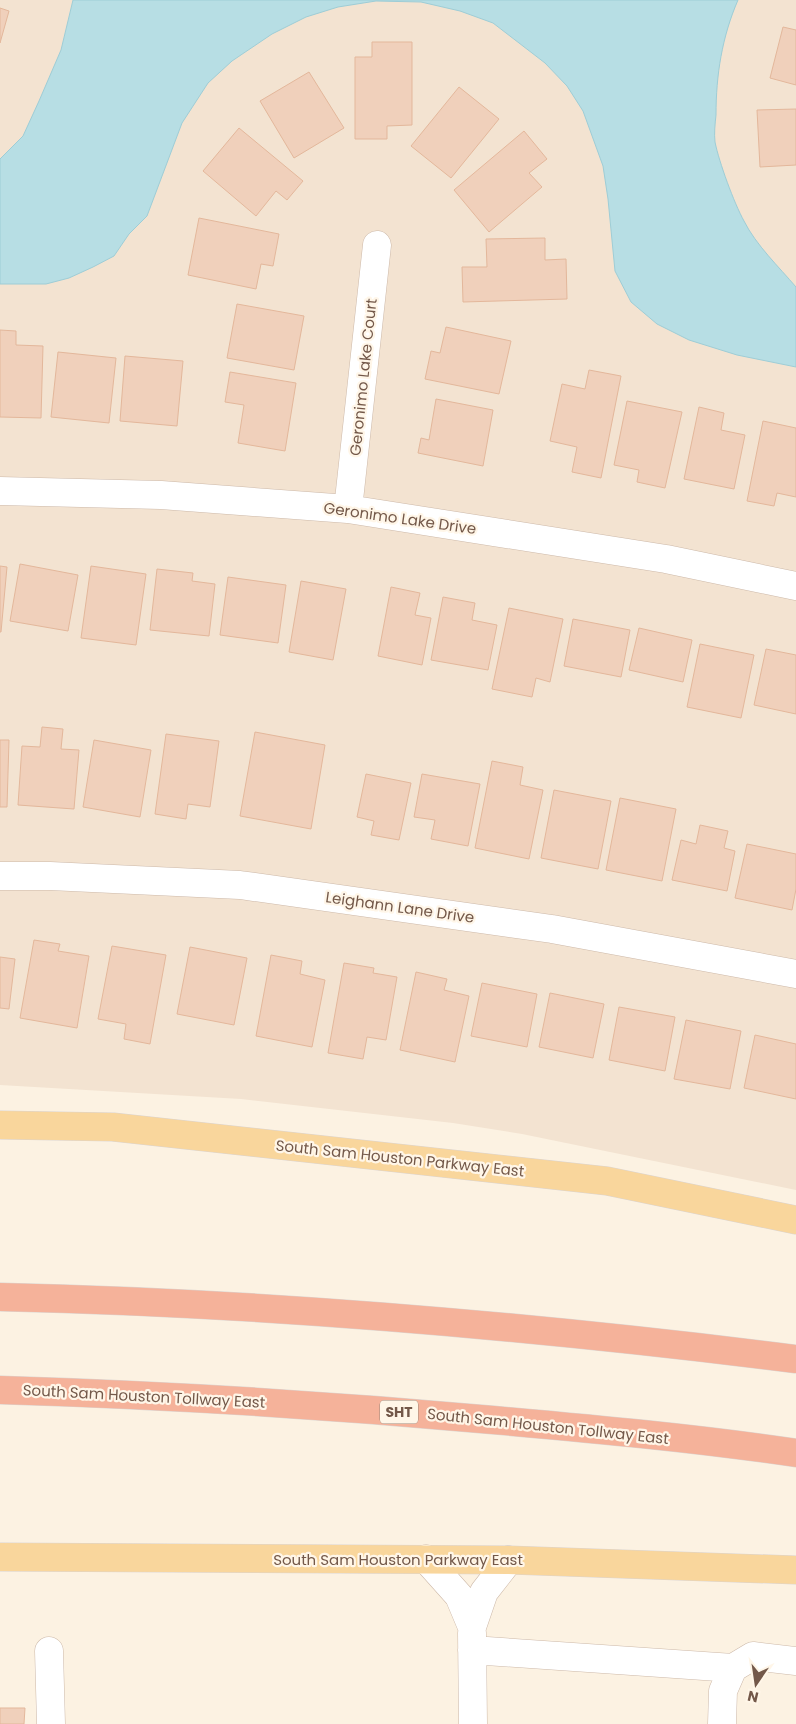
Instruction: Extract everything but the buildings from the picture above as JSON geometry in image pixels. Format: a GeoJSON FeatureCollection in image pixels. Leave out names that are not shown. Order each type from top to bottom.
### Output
{"type":"FeatureCollection","features":[{"type":"Feature","properties":{"kind":"highway"},"geometry":{"type":"LineString","coordinates":[[0,1297],[284,1309],[500,1325],[673,1343],[796,1359]]}},
{"type":"Feature","properties":{"kind":"highway","name":"South Sam Houston Tollway East"},"geometry":{"type":"LineString","coordinates":[[0,1390],[269,1402],[406,1412],[612,1430],[796,1453]]}},
{"type":"Feature","properties":{"kind":"main road","name":"South Sam Houston Parkway East"},"geometry":{"type":"LineString","coordinates":[[0,1125],[114,1127],[607,1181],[796,1220]]}},
{"type":"Feature","properties":{"kind":"main road","name":"South Sam Houston Parkway East"},"geometry":{"type":"LineString","coordinates":[[0,1557],[508,1560],[796,1570]]}},
{"type":"Feature","properties":{"kind":"street","name":"Geronimo Lake Court"},"geometry":{"type":"LineString","coordinates":[[348,509],[378,245]]}},
{"type":"Feature","properties":{"kind":"street","name":"Geronimo Lake Drive"},"geometry":{"type":"LineString","coordinates":[[0,491],[161,495],[348,509],[666,559],[796,586]]}},
{"type":"Feature","properties":{"kind":"street","name":"Leighann Lane Drive"},"geometry":{"type":"LineString","coordinates":[[0,876],[50,876],[240,885],[552,929],[796,974]]}},
{"type":"Feature","properties":{"kind":"street"},"geometry":{"type":"LineString","coordinates":[[426,1559],[459,1596],[472,1638]]}},
{"type":"Feature","properties":{"kind":"street"},"geometry":{"type":"LineString","coordinates":[[473,1724],[472,1638],[484,1592],[508,1560]]}},
{"type":"Feature","properties":{"kind":"street"},"geometry":{"type":"LineString","coordinates":[[472,1638],[733,1668]]}},
{"type":"Feature","properties":{"kind":"street"},"geometry":{"type":"LineString","coordinates":[[49,1651],[51,1724]]}},
{"type":"Feature","properties":{"kind":"street"},"geometry":{"type":"LineString","coordinates":[[722,1724],[723,1692],[733,1668],[753,1656],[796,1661]]}},
{"type":"Feature","properties":{"kind":"shaded area"},"geometry":{"type":"Polygon","coordinates":[[[0,0],[796,0],[796,1190],[522,1134],[453,1123],[241,1099],[0,1085],[0,0]]]}},
{"type":"Feature","properties":{"kind":"water"},"geometry":{"type":"Polygon","coordinates":[[[73,0],[738,0],[732,14],[721,56],[717,85],[715,142],[727,182],[749,230],[761,247],[796,287],[796,367],[737,355],[689,340],[657,324],[631,302],[615,271],[603,166],[583,111],[567,86],[545,63],[493,23],[460,11],[421,2],[376,1],[338,7],[306,17],[272,34],[232,61],[208,83],[182,123],[147,216],[129,234],[114,256],[69,278],[46,284],[0,284],[0,159],[23,136],[61,50],[73,0]]]}}]}
